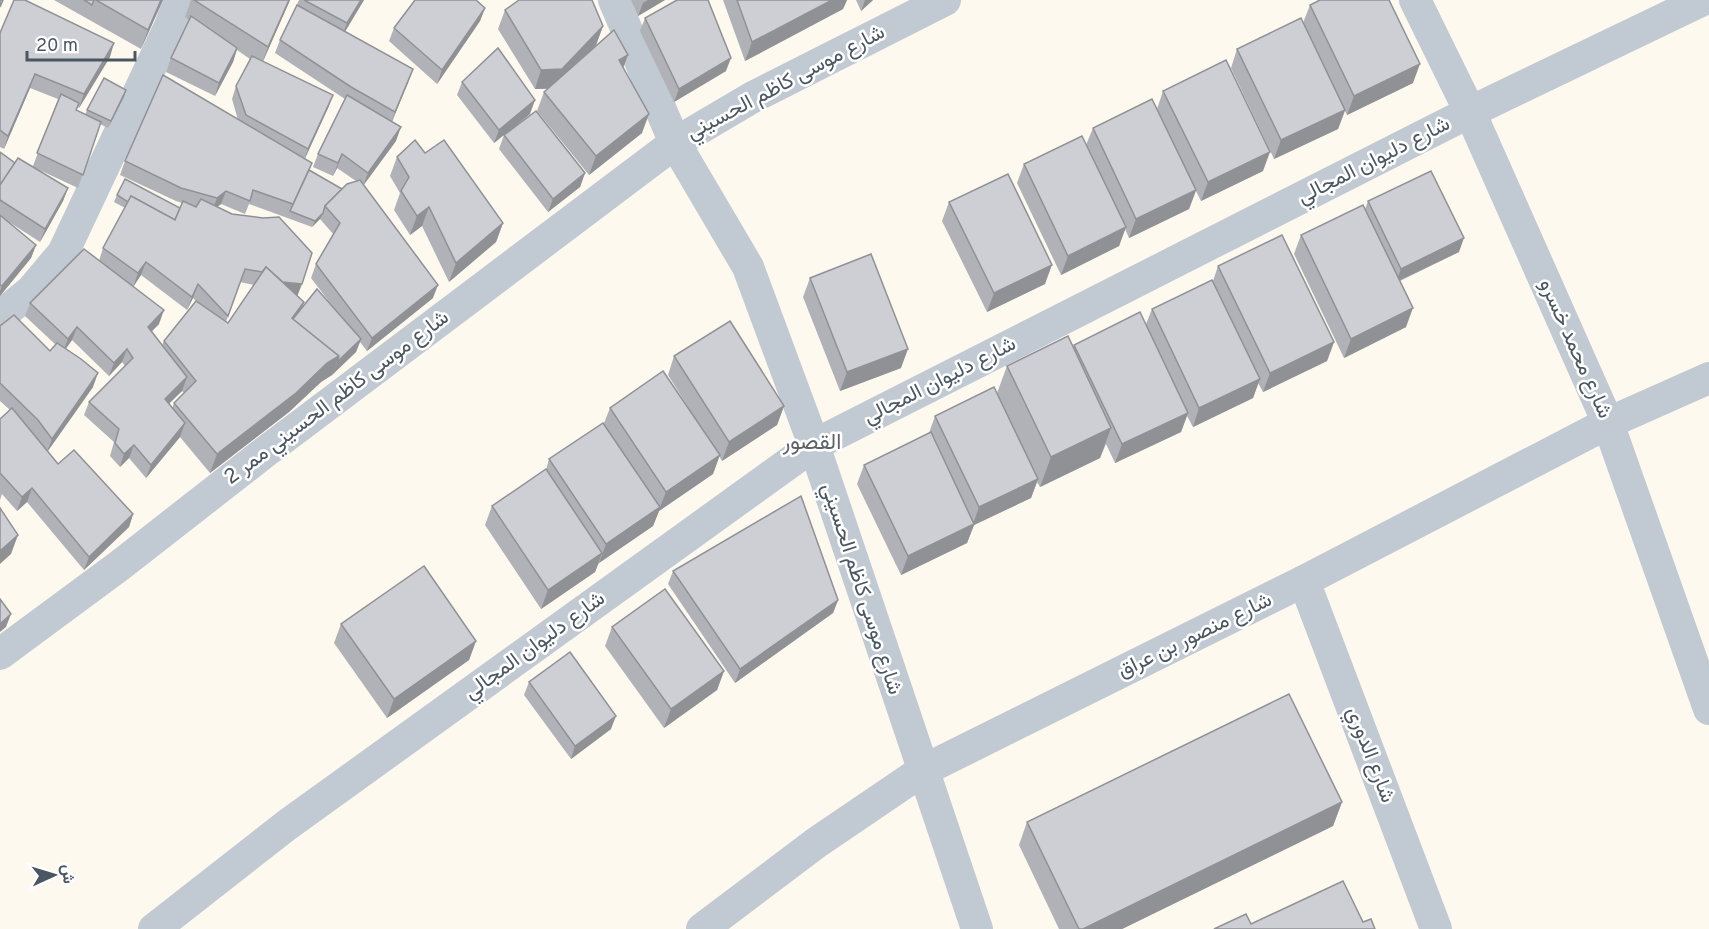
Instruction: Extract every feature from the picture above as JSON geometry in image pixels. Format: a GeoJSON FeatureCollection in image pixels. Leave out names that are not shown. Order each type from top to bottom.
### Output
{"type":"FeatureCollection","features":[{"type":"Feature","properties":{"kind":"street"},"geometry":{"type":"LineString","coordinates":[[0,316],[31,291],[63,253],[180,0]]}},
{"type":"Feature","properties":{"kind":"street"},"geometry":{"type":"LineString","coordinates":[[615,0],[675,143]]}},
{"type":"Feature","properties":{"kind":"street","name":"شارع موسى كاظم الحسيني"},"geometry":{"type":"LineString","coordinates":[[945,0],[753,97],[675,143],[748,267],[814,445],[977,929]]}},
{"type":"Feature","properties":{"kind":"street","name":"شارع محمد خسرو"},"geometry":{"type":"LineString","coordinates":[[1415,0],[1470,112],[1608,423],[1709,709]]}},
{"type":"Feature","properties":{"kind":"street","name":"شارع دليوان المجالي"},"geometry":{"type":"LineString","coordinates":[[154,929],[286,825],[814,445],[1470,112],[1703,0]]}},
{"type":"Feature","properties":{"kind":"street","name":"شارع موسى كاظم الحسيني ممر 2"},"geometry":{"type":"LineString","coordinates":[[0,654],[119,567],[265,452],[675,143]]}},
{"type":"Feature","properties":{"kind":"street","name":"شارع منصور بن عراق"},"geometry":{"type":"LineString","coordinates":[[702,929],[816,843],[922,771],[1304,582],[1608,423],[1709,378]]}},
{"type":"Feature","properties":{"kind":"street","name":"شارع الدوري"},"geometry":{"type":"LineString","coordinates":[[1304,582],[1436,929]]}},
{"type":"Feature","properties":{"kind":"shaded area"},"geometry":{"type":"Polygon","coordinates":[[[0,0],[1709,0],[1709,929],[0,929],[0,0]]]}},
{"type":"Feature","properties":{"kind":"building"},"geometry":{"type":"Polygon","coordinates":[[[14,0],[25,0],[114,43],[84,94],[35,74],[8,136],[0,130],[0,33],[14,0]]]}},
{"type":"Feature","properties":{"kind":"building"},"geometry":{"type":"Polygon","coordinates":[[[84,0],[94,0],[92,5],[84,0]]]}},
{"type":"Feature","properties":{"kind":"building"},"geometry":{"type":"Polygon","coordinates":[[[96,0],[161,0],[148,30],[96,0]]]}},
{"type":"Feature","properties":{"kind":"building"},"geometry":{"type":"Polygon","coordinates":[[[194,0],[289,0],[268,47],[194,0]]]}},
{"type":"Feature","properties":{"kind":"building"},"geometry":{"type":"Polygon","coordinates":[[[304,0],[361,0],[347,23],[304,0]]]}},
{"type":"Feature","properties":{"kind":"building"},"geometry":{"type":"Polygon","coordinates":[[[415,0],[476,0],[485,8],[442,70],[394,28],[415,0]]]}},
{"type":"Feature","properties":{"kind":"building"},"geometry":{"type":"Polygon","coordinates":[[[519,0],[592,0],[603,26],[562,69],[541,70],[505,10],[519,0]]]}},
{"type":"Feature","properties":{"kind":"building"},"geometry":{"type":"Polygon","coordinates":[[[677,0],[708,0],[731,58],[679,89],[645,18],[677,0]]]}},
{"type":"Feature","properties":{"kind":"building"},"geometry":{"type":"Polygon","coordinates":[[[737,0],[832,0],[752,42],[737,0]]]}},
{"type":"Feature","properties":{"kind":"building"},"geometry":{"type":"Polygon","coordinates":[[[1320,0],[1389,0],[1420,64],[1354,96],[1310,5],[1320,0]]]}},
{"type":"Feature","properties":{"kind":"building"},"geometry":{"type":"Polygon","coordinates":[[[297,5],[413,69],[395,112],[351,87],[280,40],[297,5]]]}},
{"type":"Feature","properties":{"kind":"building"},"geometry":{"type":"Polygon","coordinates":[[[191,16],[237,48],[219,83],[171,58],[191,16]]]}},
{"type":"Feature","properties":{"kind":"building"},"geometry":{"type":"Polygon","coordinates":[[[1301,18],[1345,110],[1281,140],[1237,49],[1301,18]]]}},
{"type":"Feature","properties":{"kind":"building"},"geometry":{"type":"Polygon","coordinates":[[[614,30],[628,55],[619,60],[649,114],[596,156],[544,92],[614,30]]]}},
{"type":"Feature","properties":{"kind":"building"},"geometry":{"type":"Polygon","coordinates":[[[498,48],[535,100],[499,130],[462,82],[498,48]]]}},
{"type":"Feature","properties":{"kind":"building"},"geometry":{"type":"Polygon","coordinates":[[[252,56],[333,95],[308,149],[246,115],[236,86],[252,56]]]}},
{"type":"Feature","properties":{"kind":"building"},"geometry":{"type":"Polygon","coordinates":[[[1226,60],[1270,152],[1208,182],[1163,91],[1226,60]]]}},
{"type":"Feature","properties":{"kind":"building"},"geometry":{"type":"Polygon","coordinates":[[[163,75],[312,163],[293,204],[253,190],[250,201],[226,191],[217,198],[181,188],[125,161],[163,75]]]}},
{"type":"Feature","properties":{"kind":"building"},"geometry":{"type":"Polygon","coordinates":[[[104,78],[126,90],[111,121],[87,110],[104,78]]]}},
{"type":"Feature","properties":{"kind":"building"},"geometry":{"type":"Polygon","coordinates":[[[61,94],[79,103],[76,110],[101,122],[83,175],[37,153],[61,94]]]}},
{"type":"Feature","properties":{"kind":"building"},"geometry":{"type":"Polygon","coordinates":[[[347,95],[401,127],[368,173],[342,154],[338,163],[318,154],[347,95]]]}},
{"type":"Feature","properties":{"kind":"building"},"geometry":{"type":"Polygon","coordinates":[[[1152,99],[1196,190],[1136,219],[1093,128],[1152,99]]]}},
{"type":"Feature","properties":{"kind":"building"},"geometry":{"type":"Polygon","coordinates":[[[536,111],[585,173],[553,199],[504,135],[536,111]]]}},
{"type":"Feature","properties":{"kind":"building"},"geometry":{"type":"Polygon","coordinates":[[[1082,136],[1126,227],[1068,256],[1024,164],[1082,136]]]}},
{"type":"Feature","properties":{"kind":"building"},"geometry":{"type":"Polygon","coordinates":[[[415,140],[425,153],[444,140],[503,223],[456,263],[429,207],[417,216],[401,191],[409,177],[397,157],[415,140]]]}},
{"type":"Feature","properties":{"kind":"building"},"geometry":{"type":"Polygon","coordinates":[[[0,152],[15,163],[0,185],[0,152]]]}},
{"type":"Feature","properties":{"kind":"building"},"geometry":{"type":"Polygon","coordinates":[[[18,158],[68,188],[45,229],[0,200],[0,185],[18,158]]]}},
{"type":"Feature","properties":{"kind":"building"},"geometry":{"type":"Polygon","coordinates":[[[309,170],[342,189],[325,206],[323,213],[315,221],[290,211],[309,170]]]}},
{"type":"Feature","properties":{"kind":"building"},"geometry":{"type":"Polygon","coordinates":[[[1431,171],[1464,238],[1401,269],[1368,201],[1431,171]]]}},
{"type":"Feature","properties":{"kind":"building"},"geometry":{"type":"Polygon","coordinates":[[[1008,174],[1052,265],[994,293],[949,202],[1008,174]]]}},
{"type":"Feature","properties":{"kind":"building"},"geometry":{"type":"Polygon","coordinates":[[[125,179],[180,208],[175,220],[131,196],[128,202],[117,195],[125,179]]]}},
{"type":"Feature","properties":{"kind":"building"},"geometry":{"type":"Polygon","coordinates":[[[360,180],[438,285],[372,338],[316,264],[340,223],[325,206],[347,184],[360,180]]]}},
{"type":"Feature","properties":{"kind":"building"},"geometry":{"type":"Polygon","coordinates":[[[131,196],[175,220],[183,201],[196,207],[201,199],[232,214],[263,218],[279,217],[312,253],[302,284],[283,282],[266,267],[262,272],[245,269],[228,316],[198,284],[192,297],[146,262],[138,273],[103,248],[131,196]]]}},
{"type":"Feature","properties":{"kind":"building"},"geometry":{"type":"Polygon","coordinates":[[[1363,205],[1413,308],[1351,339],[1301,235],[1363,205]]]}},
{"type":"Feature","properties":{"kind":"building"},"geometry":{"type":"Polygon","coordinates":[[[0,215],[36,245],[2,286],[0,285],[0,215]]]}},
{"type":"Feature","properties":{"kind":"building"},"geometry":{"type":"Polygon","coordinates":[[[1282,235],[1334,342],[1270,373],[1218,266],[1282,235]]]}},
{"type":"Feature","properties":{"kind":"building"},"geometry":{"type":"Polygon","coordinates":[[[84,249],[164,310],[148,327],[187,377],[165,399],[185,423],[151,465],[134,445],[124,454],[115,443],[119,429],[89,402],[133,358],[127,349],[114,363],[77,327],[68,339],[30,303],[84,249]]]}},
{"type":"Feature","properties":{"kind":"building"},"geometry":{"type":"Polygon","coordinates":[[[871,254],[908,349],[847,372],[810,278],[871,254]]]}},
{"type":"Feature","properties":{"kind":"building"},"geometry":{"type":"Polygon","coordinates":[[[266,267],[304,302],[292,318],[339,356],[327,363],[296,393],[217,454],[174,403],[196,381],[164,341],[196,301],[228,323],[266,267]]]}},
{"type":"Feature","properties":{"kind":"building"},"geometry":{"type":"Polygon","coordinates":[[[1212,280],[1260,379],[1199,408],[1152,309],[1212,280]]]}},
{"type":"Feature","properties":{"kind":"building"},"geometry":{"type":"Polygon","coordinates":[[[317,289],[361,339],[337,362],[339,356],[293,319],[317,289]]]}},
{"type":"Feature","properties":{"kind":"building"},"geometry":{"type":"Polygon","coordinates":[[[1140,312],[1188,413],[1122,444],[1074,345],[1140,312]]]}},
{"type":"Feature","properties":{"kind":"building"},"geometry":{"type":"Polygon","coordinates":[[[14,315],[50,351],[57,343],[98,373],[52,439],[38,420],[0,383],[0,326],[14,315]]]}},
{"type":"Feature","properties":{"kind":"building"},"geometry":{"type":"Polygon","coordinates":[[[730,321],[784,406],[729,442],[674,356],[730,321]]]}},
{"type":"Feature","properties":{"kind":"building"},"geometry":{"type":"Polygon","coordinates":[[[1068,336],[1111,428],[1051,457],[1007,366],[1068,336]]]}},
{"type":"Feature","properties":{"kind":"building"},"geometry":{"type":"Polygon","coordinates":[[[663,371],[720,455],[666,492],[610,408],[663,371]]]}},
{"type":"Feature","properties":{"kind":"building"},"geometry":{"type":"Polygon","coordinates":[[[994,387],[1038,479],[979,507],[935,416],[994,387]]]}},
{"type":"Feature","properties":{"kind":"building"},"geometry":{"type":"Polygon","coordinates":[[[12,408],[58,464],[74,450],[133,514],[89,557],[32,488],[22,497],[0,473],[0,419],[12,408]]]}},
{"type":"Feature","properties":{"kind":"building"},"geometry":{"type":"Polygon","coordinates":[[[603,423],[660,507],[606,544],[549,459],[603,423]]]}},
{"type":"Feature","properties":{"kind":"building"},"geometry":{"type":"Polygon","coordinates":[[[931,432],[974,524],[908,556],[864,465],[931,432]]]}},
{"type":"Feature","properties":{"kind":"building"},"geometry":{"type":"Polygon","coordinates":[[[546,469],[602,553],[548,590],[492,506],[546,469]]]}},
{"type":"Feature","properties":{"kind":"building"},"geometry":{"type":"Polygon","coordinates":[[[801,496],[838,600],[740,669],[673,571],[801,496]]]}},
{"type":"Feature","properties":{"kind":"building"},"geometry":{"type":"Polygon","coordinates":[[[0,508],[18,535],[0,551],[0,508]]]}},
{"type":"Feature","properties":{"kind":"building"},"geometry":{"type":"Polygon","coordinates":[[[424,566],[476,641],[394,699],[341,624],[424,566]]]}},
{"type":"Feature","properties":{"kind":"building"},"geometry":{"type":"Polygon","coordinates":[[[665,589],[724,671],[671,709],[612,627],[665,589]]]}},
{"type":"Feature","properties":{"kind":"building"},"geometry":{"type":"Polygon","coordinates":[[[0,599],[11,614],[0,624],[0,599]]]}},
{"type":"Feature","properties":{"kind":"building"},"geometry":{"type":"Polygon","coordinates":[[[570,652],[616,716],[575,746],[529,682],[570,652]]]}},
{"type":"Feature","properties":{"kind":"building"},"geometry":{"type":"Polygon","coordinates":[[[1289,694],[1342,802],[1079,929],[1027,822],[1289,694]]]}},
{"type":"Feature","properties":{"kind":"building"},"geometry":{"type":"Polygon","coordinates":[[[1343,881],[1363,922],[1371,919],[1375,929],[1214,929],[1246,914],[1251,924],[1343,881]]]}},
{"type":"Feature","properties":{"kind":"district","name":"القصور"},"geometry":{"type":"Point","coordinates":[812,443]}}]}
